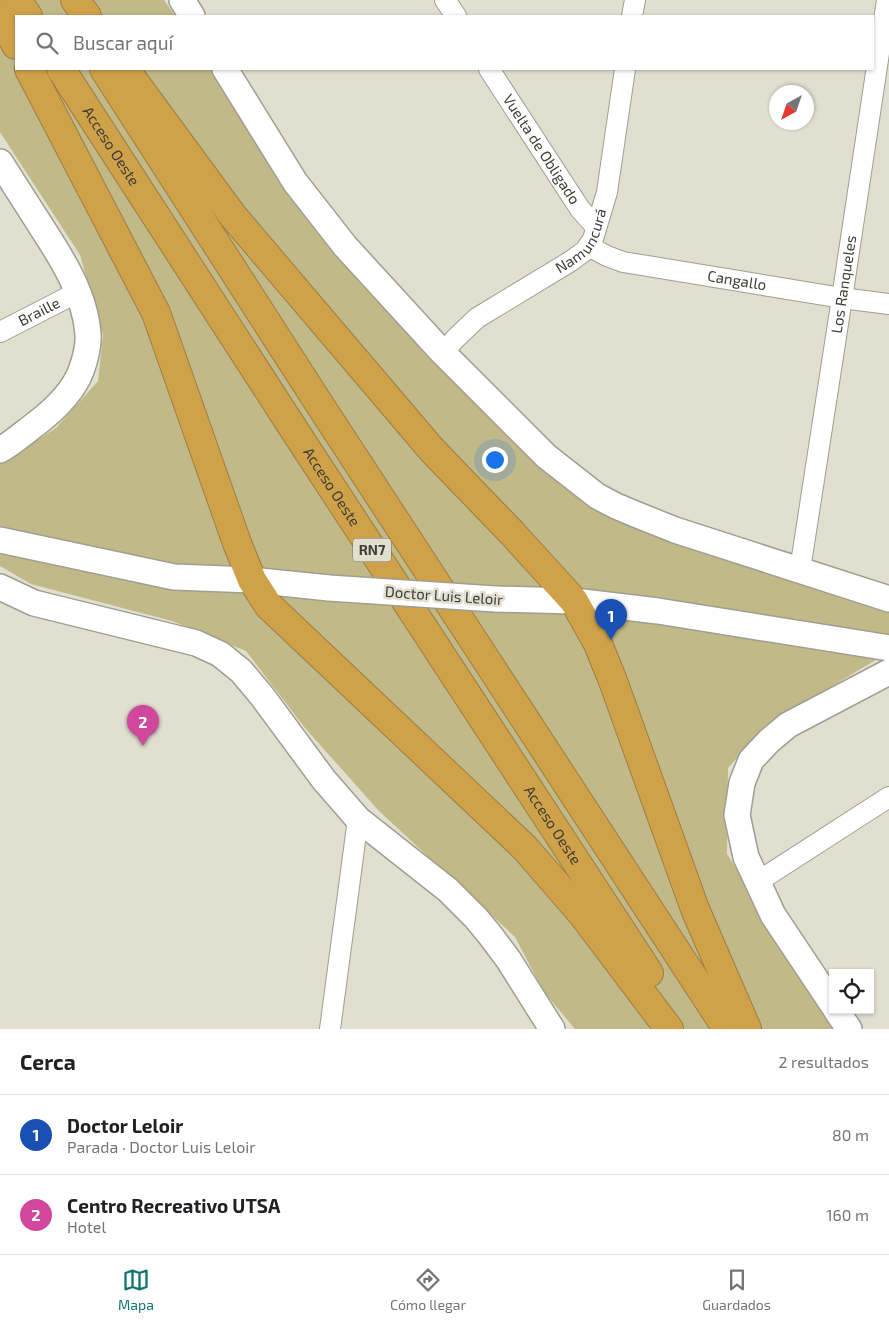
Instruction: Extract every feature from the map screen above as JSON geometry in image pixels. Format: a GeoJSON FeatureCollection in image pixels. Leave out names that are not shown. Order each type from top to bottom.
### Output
{"type":"FeatureCollection","features":[{"type":"Feature","properties":{"kind":"highway"},"geometry":{"type":"LineString","coordinates":[[17,0],[27,15]]}},
{"type":"Feature","properties":{"kind":"highway"},"geometry":{"type":"LineString","coordinates":[[60,0],[69,15]]}},
{"type":"Feature","properties":{"kind":"highway"},"geometry":{"type":"LineString","coordinates":[[75,0],[86,15]]}},
{"type":"Feature","properties":{"kind":"highway"},"geometry":{"type":"LineString","coordinates":[[0,14],[15,43]]}},
{"type":"Feature","properties":{"kind":"highway"},"geometry":{"type":"LineString","coordinates":[[30,70],[156,313],[237,543],[252,580],[268,605],[525,848],[583,915],[669,1029]]}},
{"type":"Feature","properties":{"kind":"highway","name":"Acceso Oeste"},"geometry":{"type":"LineString","coordinates":[[63,70],[296,433],[685,1029]]}},
{"type":"Feature","properties":{"kind":"highway","name":"RN7"},"geometry":{"type":"LineString","coordinates":[[105,70],[323,410],[728,1029]]}},
{"type":"Feature","properties":{"kind":"highway"},"geometry":{"type":"LineString","coordinates":[[127,70],[233,216],[432,450],[512,532],[574,601],[598,644],[696,909],[747,1029]]}},
{"type":"Feature","properties":{"kind":"street"},"geometry":{"type":"LineString","coordinates":[[182,0],[191,15]]}},
{"type":"Feature","properties":{"kind":"street"},"geometry":{"type":"LineString","coordinates":[[445,0],[455,15]]}},
{"type":"Feature","properties":{"kind":"street"},"geometry":{"type":"LineString","coordinates":[[632,15],[635,0]]}},
{"type":"Feature","properties":{"kind":"street","name":"Los Ranqueles"},"geometry":{"type":"LineString","coordinates":[[800,570],[887,0]]}},
{"type":"Feature","properties":{"kind":"street"},"geometry":{"type":"LineString","coordinates":[[226,70],[295,182],[345,246],[443,353],[546,456],[597,496],[616,506],[675,530],[889,599]]}},
{"type":"Feature","properties":{"kind":"street","name":"Vuelta de Obligado"},"geometry":{"type":"LineString","coordinates":[[491,70],[580,209],[596,227]]}},
{"type":"Feature","properties":{"kind":"street","name":"Namuncurá"},"geometry":{"type":"LineString","coordinates":[[443,353],[477,318],[586,250],[593,238],[607,192],[625,70]]}},
{"type":"Feature","properties":{"kind":"street"},"geometry":{"type":"LineString","coordinates":[[0,162],[61,256],[78,292],[86,318],[88,336],[86,355],[80,373],[69,393],[46,416],[0,450]]}},
{"type":"Feature","properties":{"kind":"street","name":"Cangallo"},"geometry":{"type":"LineString","coordinates":[[588,246],[624,262],[889,304]]}},
{"type":"Feature","properties":{"kind":"street","name":"Braille"},"geometry":{"type":"LineString","coordinates":[[0,332],[78,292]]}},
{"type":"Feature","properties":{"kind":"street","name":"Doctor Luis Leloir"},"geometry":{"type":"LineString","coordinates":[[0,540],[174,578],[252,580],[329,588],[495,599],[574,601],[658,611],[889,648]]}},
{"type":"Feature","properties":{"kind":"street"},"geometry":{"type":"LineString","coordinates":[[0,587],[34,603],[196,644],[220,654],[241,671],[262,696],[324,780],[358,819],[448,890],[476,918],[508,959],[552,1029]]}},
{"type":"Feature","properties":{"kind":"street"},"geometry":{"type":"LineString","coordinates":[[829,999],[773,915],[746,857],[737,815],[742,783],[751,760],[769,741],[788,726],[889,672]]}},
{"type":"Feature","properties":{"kind":"street"},"geometry":{"type":"LineString","coordinates":[[757,882],[889,797]]}},
{"type":"Feature","properties":{"kind":"street"},"geometry":{"type":"LineString","coordinates":[[330,1029],[358,819]]}},
{"type":"Feature","properties":{"kind":"street"},"geometry":{"type":"LineString","coordinates":[[839,1014],[849,1029]]}},
{"type":"Feature","properties":{"kind":"shaded area"},"geometry":{"type":"Polygon","coordinates":[[[0,0],[164,0],[174,15],[15,15],[15,70],[212,70],[341,257],[610,516],[889,606],[889,646],[874,661],[765,726],[728,768],[727,854],[837,1029],[575,1029],[544,992],[515,937],[379,811],[305,728],[246,651],[172,621],[31,584],[0,566],[0,463],[56,428],[98,381],[103,335],[80,255],[0,132],[0,0]]]}},
{"type":"Feature","properties":{"kind":"place","name":"Doctor Leloir"},"geometry":{"type":"Point","coordinates":[611,640]}},
{"type":"Feature","properties":{"kind":"place","name":"Centro Recreativo UTSA"},"geometry":{"type":"Point","coordinates":[143,746]}}]}
